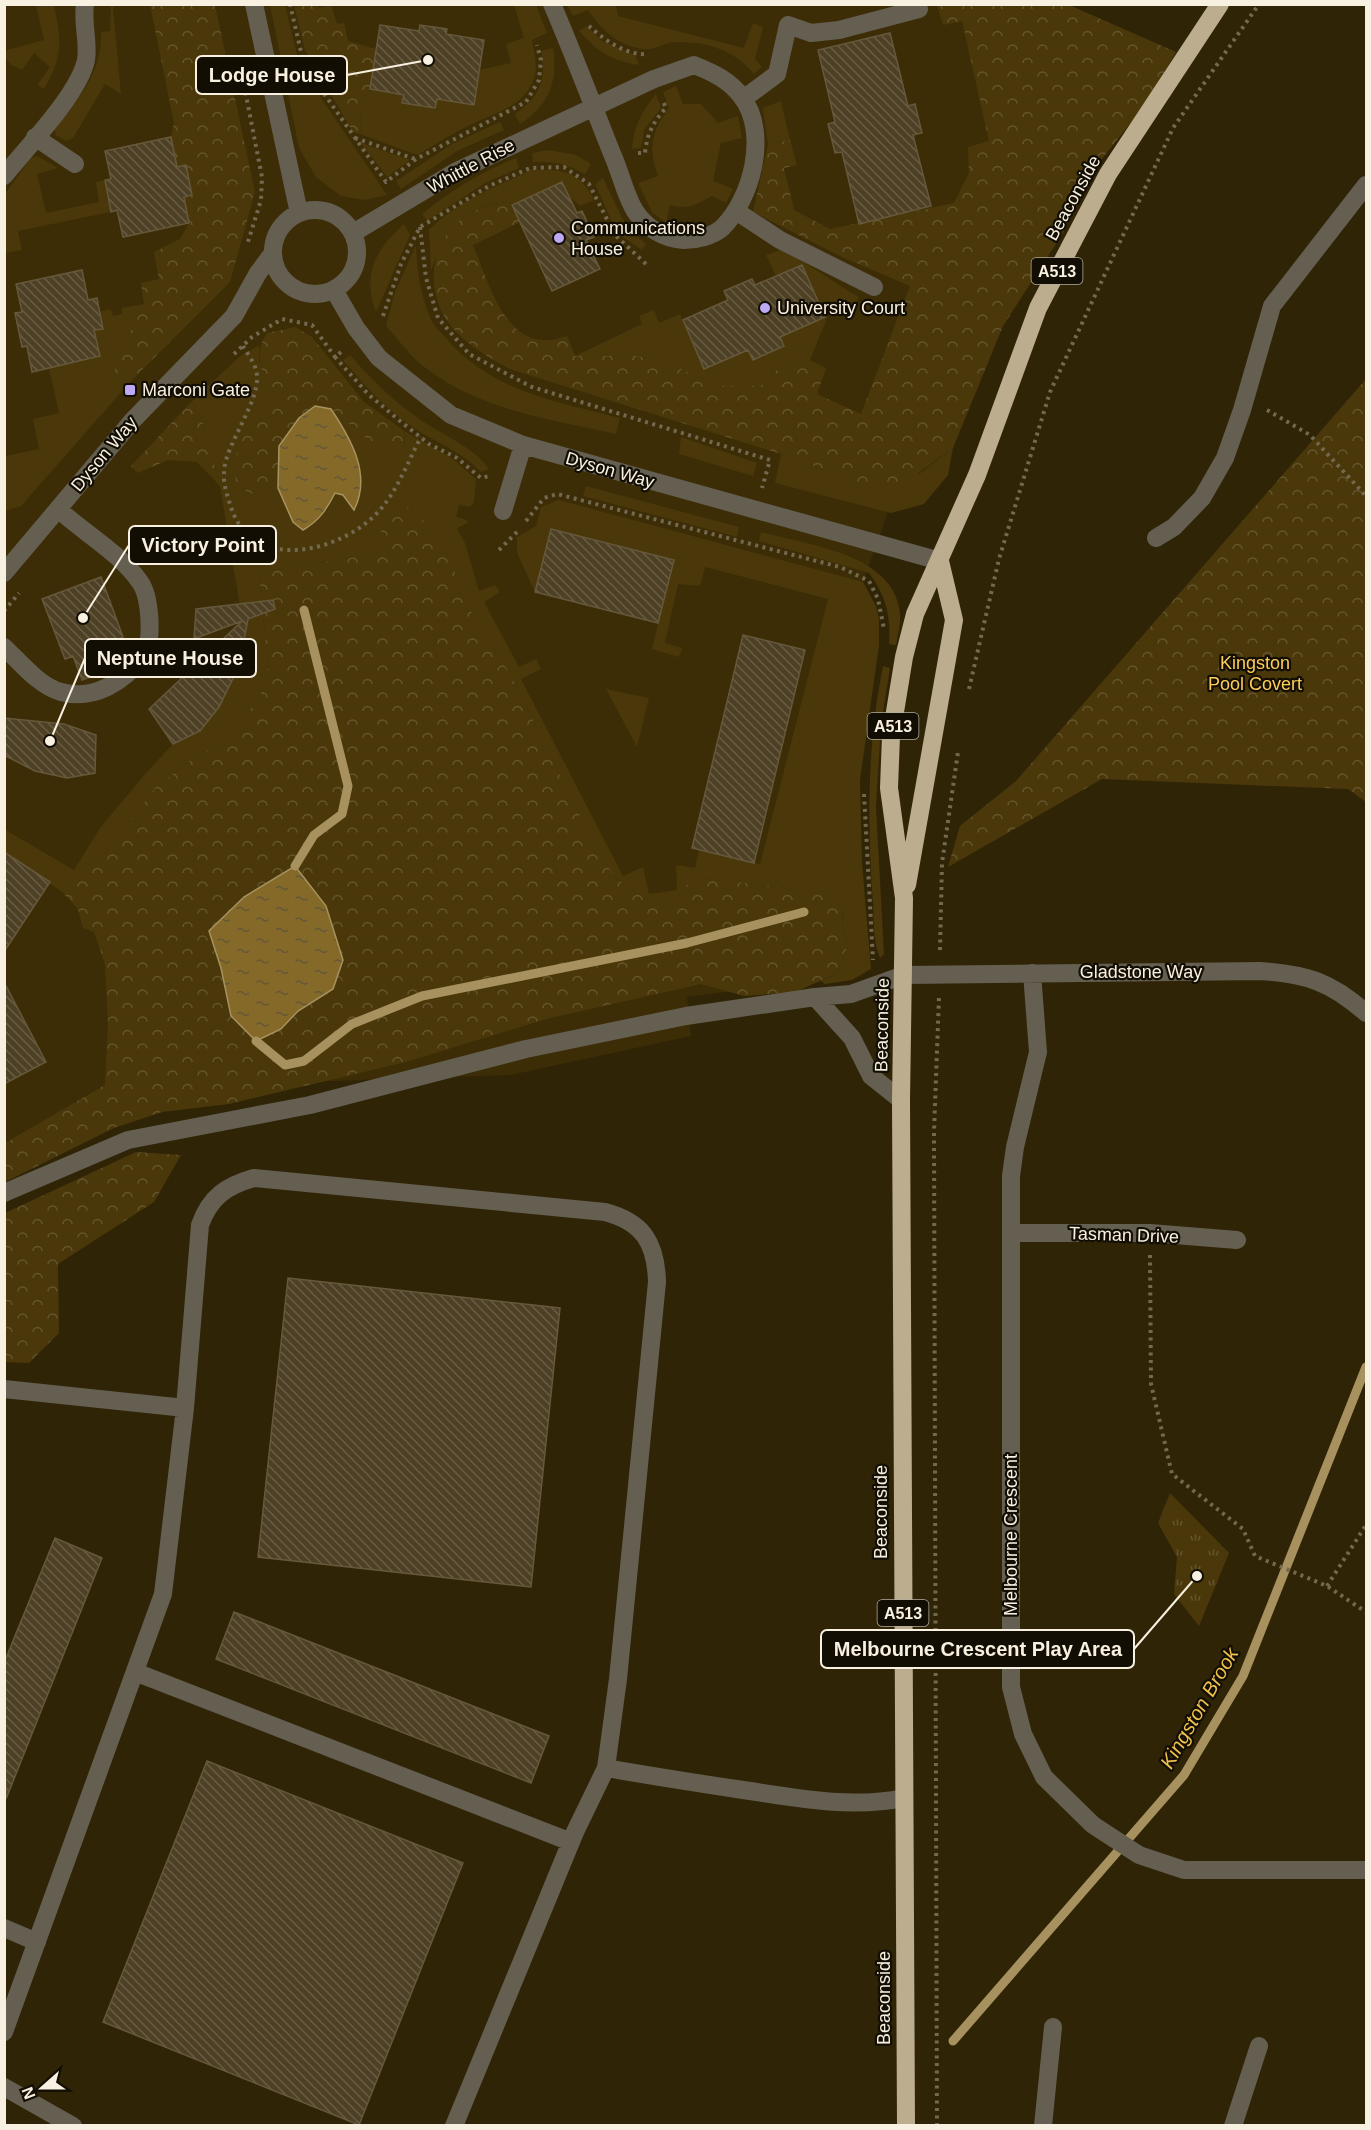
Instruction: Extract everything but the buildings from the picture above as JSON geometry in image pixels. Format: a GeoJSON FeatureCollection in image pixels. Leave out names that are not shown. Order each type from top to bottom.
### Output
{"type":"FeatureCollection","features":[{"type":"Feature","properties":{"kind":"highway","name":"Beaconside"},"geometry":{"type":"LineString","coordinates":[[906,2126],[901,1100],[904,898],[889,788],[891,736],[904,657],[915,614],[977,475],[1038,308],[1108,174],[1220,4]]}},
{"type":"Feature","properties":{"kind":"highway","name":"Beaconside"},"geometry":{"type":"LineString","coordinates":[[904,898],[919,826],[954,620],[940,561]]}},
{"type":"Feature","properties":{"kind":"street"},"geometry":{"type":"LineString","coordinates":[[4,176],[73,90],[86,59],[83,19],[85,4]]}},
{"type":"Feature","properties":{"kind":"street"},"geometry":{"type":"LineString","coordinates":[[254,4],[299,213]]}},
{"type":"Feature","properties":{"kind":"street","name":"Whittle Rise"},"geometry":{"type":"LineString","coordinates":[[353,233],[455,172],[593,107],[654,79],[694,65],[721,75],[743,99],[755,127],[754,153],[744,196],[736,211],[721,229],[702,238],[683,240],[664,236],[649,227],[635,211],[593,107],[552,4]]}},
{"type":"Feature","properties":{"kind":"street"},"geometry":{"type":"LineString","coordinates":[[743,99],[777,74],[788,26],[811,33],[839,30],[919,9]]}},
{"type":"Feature","properties":{"kind":"street"},"geometry":{"type":"LineString","coordinates":[[35,137],[75,164]]}},
{"type":"Feature","properties":{"kind":"street"},"geometry":{"type":"LineString","coordinates":[[1156,538],[1174,527],[1202,498],[1225,458],[1244,404],[1272,306],[1366,185]]}},
{"type":"Feature","properties":{"kind":"street"},"geometry":{"type":"LineString","coordinates":[[318,210],[336,215],[353,233],[357,246],[353,272],[345,283],[334,290],[311,294],[289,286],[275,264],[273,253],[280,229],[299,213],[318,210]]}},
{"type":"Feature","properties":{"kind":"street"},"geometry":{"type":"LineString","coordinates":[[736,211],[780,240],[874,287]]}},
{"type":"Feature","properties":{"kind":"street","name":"Dyson Way"},"geometry":{"type":"LineString","coordinates":[[4,573],[133,420],[234,316],[258,273],[273,253]]}},
{"type":"Feature","properties":{"kind":"street","name":"Dyson Way"},"geometry":{"type":"LineString","coordinates":[[334,290],[356,328],[379,358],[451,415],[523,445],[940,561]]}},
{"type":"Feature","properties":{"kind":"street"},"geometry":{"type":"LineString","coordinates":[[503,511],[523,445]]}},
{"type":"Feature","properties":{"kind":"street"},"geometry":{"type":"LineString","coordinates":[[4,647],[34,675],[61,692],[94,694],[122,678],[145,655],[151,617],[141,583],[111,552],[58,509]]}},
{"type":"Feature","properties":{"kind":"street","name":"Gladstone Way"},"geometry":{"type":"LineString","coordinates":[[4,1193],[128,1140],[310,1105],[538,1047],[686,1016],[851,994],[904,975],[1260,970],[1295,973],[1321,981],[1346,995],[1366,1013]]}},
{"type":"Feature","properties":{"kind":"street","name":"Melbourne Crescent"},"geometry":{"type":"LineString","coordinates":[[1032,972],[1038,1052],[1034,1077],[1015,1147],[1011,1176],[1011,1687],[1023,1734],[1044,1777],[1093,1825],[1139,1855],[1184,1870],[1366,1870]]}},
{"type":"Feature","properties":{"kind":"street"},"geometry":{"type":"LineString","coordinates":[[815,997],[852,1038],[871,1076],[901,1100]]}},
{"type":"Feature","properties":{"kind":"street"},"geometry":{"type":"LineString","coordinates":[[4,2032],[163,1594],[185,1408],[200,1225],[205,1211],[219,1192],[231,1184],[254,1178],[272,1178],[605,1212],[623,1217],[650,1242],[656,1260],[657,1282],[618,1679],[606,1768],[571,1842],[454,2126]]}},
{"type":"Feature","properties":{"kind":"street","name":"Tasman Drive"},"geometry":{"type":"LineString","coordinates":[[1011,1233],[1150,1233],[1237,1240]]}},
{"type":"Feature","properties":{"kind":"street"},"geometry":{"type":"LineString","coordinates":[[4,1389],[185,1408]]}},
{"type":"Feature","properties":{"kind":"street"},"geometry":{"type":"LineString","coordinates":[[135,1672],[571,1842]]}},
{"type":"Feature","properties":{"kind":"street"},"geometry":{"type":"LineString","coordinates":[[606,1768],[783,1796],[850,1803],[880,1803],[904,1798]]}},
{"type":"Feature","properties":{"kind":"street"},"geometry":{"type":"LineString","coordinates":[[4,1928],[38,1942]]}},
{"type":"Feature","properties":{"kind":"street"},"geometry":{"type":"LineString","coordinates":[[1043,2126],[1053,2027]]}},
{"type":"Feature","properties":{"kind":"street"},"geometry":{"type":"LineString","coordinates":[[1233,2126],[1259,2046]]}},
{"type":"Feature","properties":{"kind":"street"},"geometry":{"type":"LineString","coordinates":[[4,2087],[73,2126]]}},
{"type":"Feature","properties":{"kind":"path"},"geometry":{"type":"LineString","coordinates":[[290,4],[304,65],[386,182],[416,159],[526,102],[539,80],[541,60],[537,45]]}},
{"type":"Feature","properties":{"kind":"path"},"geometry":{"type":"LineString","coordinates":[[967,697],[999,559],[1050,393],[1173,128],[1259,4]]}},
{"type":"Feature","properties":{"kind":"path"},"geometry":{"type":"LineString","coordinates":[[242,74],[262,177],[261,200],[245,252]]}},
{"type":"Feature","properties":{"kind":"path"},"geometry":{"type":"LineString","coordinates":[[637,153],[645,153],[647,137],[654,120],[666,108],[663,101]]}},
{"type":"Feature","properties":{"kind":"path","name":"Whittle Rise"},"geometry":{"type":"LineString","coordinates":[[355,138],[416,159]]}},
{"type":"Feature","properties":{"kind":"path"},"geometry":{"type":"LineString","coordinates":[[383,316],[401,264],[420,226],[489,186],[530,168],[564,167],[589,184],[615,235],[646,264]]}},
{"type":"Feature","properties":{"kind":"path"},"geometry":{"type":"LineString","coordinates":[[420,226],[426,278],[438,318],[469,354],[532,387],[770,460],[766,476]]}},
{"type":"Feature","properties":{"kind":"path"},"geometry":{"type":"LineString","coordinates":[[252,337],[282,319],[312,325],[335,357],[368,394],[421,437],[457,458],[481,478],[489,476]]}},
{"type":"Feature","properties":{"kind":"path"},"geometry":{"type":"LineString","coordinates":[[243,346],[257,370],[252,400],[223,472],[230,506],[247,536],[276,549],[308,550],[343,539],[372,518],[395,490],[421,437]]}},
{"type":"Feature","properties":{"kind":"path"},"geometry":{"type":"LineString","coordinates":[[335,357],[341,352]]}},
{"type":"Feature","properties":{"kind":"path"},"geometry":{"type":"LineString","coordinates":[[1244,404],[1311,435],[1366,496]]}},
{"type":"Feature","properties":{"kind":"path"},"geometry":{"type":"LineString","coordinates":[[539,494],[544,498]]}},
{"type":"Feature","properties":{"kind":"path"},"geometry":{"type":"LineString","coordinates":[[499,550],[517,533],[544,498],[557,495],[582,500],[840,567],[869,581],[878,598],[884,621],[884,632]]}},
{"type":"Feature","properties":{"kind":"path"},"geometry":{"type":"LineString","coordinates":[[746,542],[749,532]]}},
{"type":"Feature","properties":{"kind":"path"},"geometry":{"type":"LineString","coordinates":[[940,935],[942,863],[959,742]]}},
{"type":"Feature","properties":{"kind":"path"},"geometry":{"type":"LineString","coordinates":[[937,2126],[934,1132],[938,1008]]}},
{"type":"Feature","properties":{"kind":"path"},"geometry":{"type":"LineString","coordinates":[[1150,1233],[1151,1384],[1172,1474],[1243,1529],[1255,1556],[1327,1586],[1366,1612]]}},
{"type":"Feature","properties":{"kind":"path"},"geometry":{"type":"LineString","coordinates":[[1327,1586],[1366,1525]]}},
{"type":"Feature","properties":{"kind":"shaded area"},"geometry":{"type":"Polygon","coordinates":[[[4,5],[1069,5],[863,582],[825,730],[822,980],[687,997],[691,1036],[511,1075],[219,1085],[5,1164],[4,5]]]}},
{"type":"Feature","properties":{"kind":"green space"},"geometry":{"type":"Polygon","coordinates":[[[36,5],[54,5],[59,39],[58,58],[44,89],[37,85],[50,67],[34,53],[22,70],[11,65],[5,57],[7,50],[44,40],[36,5]]]}},
{"type":"Feature","properties":{"kind":"green space"},"geometry":{"type":"Polygon","coordinates":[[[111,5],[115,5],[113,8],[121,94],[105,84],[73,138],[66,141],[56,135],[54,128],[88,84],[98,60],[101,32],[110,31],[111,5]]]}},
{"type":"Feature","properties":{"kind":"green space"},"geometry":{"type":"Polygon","coordinates":[[[150,5],[215,5],[255,192],[230,282],[131,381],[118,377],[113,366],[144,304],[141,283],[159,279],[154,252],[180,239],[189,223],[184,197],[192,195],[186,165],[177,167],[171,137],[174,123],[150,5]]]}},
{"type":"Feature","properties":{"kind":"green space"},"geometry":{"type":"Polygon","coordinates":[[[270,5],[285,5],[300,67],[387,195],[365,200],[341,196],[316,177],[299,148],[270,5]]]}},
{"type":"Feature","properties":{"kind":"green space"},"geometry":{"type":"Polygon","coordinates":[[[294,5],[317,5],[319,8],[331,5],[337,24],[344,23],[348,41],[376,49],[370,89],[361,102],[360,134],[353,132],[305,50],[294,5]]]}},
{"type":"Feature","properties":{"kind":"green space"},"geometry":{"type":"Polygon","coordinates":[[[514,5],[536,5],[547,33],[532,40],[536,60],[535,76],[528,90],[516,103],[460,130],[417,155],[360,134],[361,102],[370,89],[404,95],[403,103],[435,108],[437,99],[479,70],[511,63],[506,44],[524,38],[514,5]]]}},
{"type":"Feature","properties":{"kind":"green space"},"geometry":{"type":"Polygon","coordinates":[[[567,5],[616,5],[618,16],[744,48],[753,23],[763,27],[755,59],[762,67],[754,74],[729,53],[698,43],[671,42],[647,49],[634,47],[611,36],[588,10],[573,16],[567,5]]]}},
{"type":"Feature","properties":{"kind":"green space"},"geometry":{"type":"Polygon","coordinates":[[[937,5],[1069,5],[1176,52],[1146,104],[1101,160],[1063,233],[1003,326],[953,448],[894,491],[858,482],[781,454],[510,369],[471,345],[447,320],[441,310],[435,290],[434,271],[437,253],[445,237],[456,223],[471,213],[489,205],[509,202],[520,222],[473,245],[504,315],[516,328],[530,337],[546,340],[567,336],[575,356],[637,356],[666,361],[713,386],[760,386],[776,370],[810,360],[826,368],[817,394],[861,414],[910,286],[842,257],[753,212],[768,145],[790,140],[797,165],[784,168],[794,210],[830,229],[954,203],[969,173],[968,147],[989,141],[962,21],[943,25],[937,5]]]}},
{"type":"Feature","properties":{"kind":"green space"},"geometry":{"type":"Polygon","coordinates":[[[587,26],[602,41],[635,55],[639,65],[612,58],[592,44],[579,31],[587,26]]]}},
{"type":"Feature","properties":{"kind":"green space"},"geometry":{"type":"Polygon","coordinates":[[[553,48],[553,82],[549,92],[538,109],[520,124],[515,114],[535,95],[542,80],[541,51],[553,48]]]}},
{"type":"Feature","properties":{"kind":"green space"},"geometry":{"type":"Polygon","coordinates":[[[676,86],[683,104],[701,104],[718,123],[738,116],[742,138],[721,143],[713,181],[733,189],[726,203],[712,196],[692,206],[670,205],[666,223],[652,212],[638,183],[658,176],[653,157],[653,140],[658,125],[669,108],[663,92],[676,86]]]}},
{"type":"Feature","properties":{"kind":"green space"},"geometry":{"type":"Polygon","coordinates":[[[656,94],[661,108],[644,130],[641,148],[632,149],[634,133],[639,120],[656,94]]]}},
{"type":"Feature","properties":{"kind":"green space"},"geometry":{"type":"Polygon","coordinates":[[[781,101],[790,140],[768,145],[763,108],[781,101]]]}},
{"type":"Feature","properties":{"kind":"green space"},"geometry":{"type":"Polygon","coordinates":[[[500,122],[504,130],[457,151],[401,189],[396,181],[452,144],[500,122]]]}},
{"type":"Feature","properties":{"kind":"green space"},"geometry":{"type":"Polygon","coordinates":[[[361,143],[410,160],[387,177],[361,143]]]}},
{"type":"Feature","properties":{"kind":"green space"},"geometry":{"type":"Polygon","coordinates":[[[549,150],[576,155],[591,164],[585,174],[560,164],[533,162],[532,153],[549,150]]]}},
{"type":"Feature","properties":{"kind":"green space"},"geometry":{"type":"Polygon","coordinates":[[[37,156],[58,168],[37,174],[46,213],[99,202],[96,182],[105,180],[111,212],[18,231],[22,250],[5,253],[5,194],[30,159],[37,156]]]}},
{"type":"Feature","properties":{"kind":"green space"},"geometry":{"type":"Polygon","coordinates":[[[516,158],[519,168],[485,183],[427,221],[422,214],[467,182],[516,158]]]}},
{"type":"Feature","properties":{"kind":"green space"},"geometry":{"type":"Polygon","coordinates":[[[531,170],[552,170],[569,174],[583,183],[594,200],[580,206],[570,197],[562,182],[512,205],[509,202],[480,208],[468,214],[449,232],[431,271],[429,230],[464,203],[531,170]]]}},
{"type":"Feature","properties":{"kind":"green space"},"geometry":{"type":"Polygon","coordinates":[[[603,178],[627,228],[646,244],[642,250],[617,233],[595,184],[603,178]]]}},
{"type":"Feature","properties":{"kind":"green space"},"geometry":{"type":"Polygon","coordinates":[[[404,224],[410,235],[376,312],[370,287],[374,264],[385,243],[404,224]]]}},
{"type":"Feature","properties":{"kind":"green space"},"geometry":{"type":"Polygon","coordinates":[[[416,245],[420,282],[430,317],[464,357],[504,383],[526,392],[620,418],[616,434],[517,412],[493,404],[448,383],[416,360],[386,326],[395,292],[416,245]]]}},
{"type":"Feature","properties":{"kind":"green space"},"geometry":{"type":"Polygon","coordinates":[[[780,250],[859,297],[854,308],[834,301],[810,360],[776,370],[760,386],[712,386],[666,361],[637,356],[575,356],[642,324],[639,316],[654,310],[659,323],[680,314],[704,369],[748,350],[753,360],[784,347],[780,337],[825,317],[802,265],[776,276],[766,255],[780,250]]]}},
{"type":"Feature","properties":{"kind":"green space"},"geometry":{"type":"Polygon","coordinates":[[[144,304],[113,366],[118,377],[131,381],[21,506],[5,511],[5,456],[39,449],[33,419],[59,413],[49,368],[99,356],[94,330],[103,328],[99,312],[111,309],[113,316],[122,314],[122,308],[144,304]]]}},
{"type":"Feature","properties":{"kind":"green space"},"geometry":{"type":"Polygon","coordinates":[[[295,327],[312,337],[363,401],[404,431],[405,451],[379,449],[331,409],[315,406],[279,446],[278,488],[261,498],[236,486],[236,455],[242,435],[252,417],[259,409],[277,403],[260,360],[262,342],[267,333],[295,327]]]}},
{"type":"Feature","properties":{"kind":"green space"},"geometry":{"type":"Polygon","coordinates":[[[259,345],[259,361],[277,403],[261,498],[278,488],[293,522],[327,510],[335,493],[343,495],[355,509],[353,445],[331,409],[352,425],[405,451],[404,431],[453,459],[476,479],[474,502],[470,507],[459,505],[456,517],[467,520],[468,523],[457,528],[465,543],[479,591],[495,585],[500,592],[484,602],[519,667],[536,659],[541,669],[521,679],[623,876],[643,867],[649,894],[677,890],[676,865],[695,868],[699,850],[760,864],[828,599],[705,567],[700,586],[678,584],[665,643],[682,648],[679,657],[652,649],[673,560],[551,529],[535,592],[517,553],[517,537],[536,526],[541,507],[559,500],[863,582],[876,606],[879,618],[879,645],[860,780],[862,862],[871,969],[852,980],[825,984],[821,981],[836,974],[849,944],[842,926],[843,910],[826,890],[804,894],[776,886],[692,878],[673,903],[647,900],[615,878],[588,832],[510,674],[459,592],[452,556],[388,517],[369,555],[259,572],[268,665],[260,697],[223,742],[192,759],[156,787],[103,856],[74,870],[100,828],[146,773],[173,744],[200,731],[219,707],[239,666],[245,636],[220,486],[202,420],[192,401],[239,357],[259,345]]]}},
{"type":"Feature","properties":{"kind":"green space"},"geometry":{"type":"Polygon","coordinates":[[[350,355],[399,404],[474,453],[489,469],[481,472],[466,459],[414,428],[394,413],[343,360],[350,355]]]}},
{"type":"Feature","properties":{"kind":"green space","name":"Kingston Pool Covert"},"geometry":{"type":"Polygon","coordinates":[[[1366,379],[1366,802],[1348,789],[1102,779],[948,867],[960,826],[1016,781],[1366,379]]]}},
{"type":"Feature","properties":{"kind":"green space"},"geometry":{"type":"Polygon","coordinates":[[[192,401],[202,420],[220,486],[197,462],[168,460],[138,473],[131,466],[192,401]]]}},
{"type":"Feature","properties":{"kind":"green space"},"geometry":{"type":"Polygon","coordinates":[[[681,437],[757,463],[753,476],[679,454],[681,437]]]}},
{"type":"Feature","properties":{"kind":"green space"},"geometry":{"type":"Polygon","coordinates":[[[953,448],[948,475],[924,504],[891,513],[775,483],[781,454],[858,482],[920,473],[953,448]]]}},
{"type":"Feature","properties":{"kind":"green space"},"geometry":{"type":"Polygon","coordinates":[[[586,486],[739,527],[737,537],[583,496],[586,486]]]}},
{"type":"Feature","properties":{"kind":"green space"},"geometry":{"type":"Polygon","coordinates":[[[404,504],[433,529],[452,556],[459,592],[510,674],[588,832],[615,878],[647,900],[673,903],[692,878],[776,886],[804,894],[826,889],[843,910],[842,926],[849,944],[836,974],[795,992],[744,996],[701,984],[546,1019],[406,1062],[229,1104],[162,1112],[114,1128],[5,1182],[5,1143],[105,1085],[108,1023],[105,964],[94,932],[83,928],[78,909],[62,892],[74,870],[103,856],[156,787],[192,759],[223,742],[260,697],[268,665],[259,572],[369,555],[388,517],[404,504]],[[210,931],[221,968],[281,1029],[298,1011],[333,989],[210,931]]]}},
{"type":"Feature","properties":{"kind":"green space"},"geometry":{"type":"Polygon","coordinates":[[[761,532],[846,555],[866,564],[882,577],[894,593],[900,613],[896,645],[889,644],[886,607],[880,590],[869,573],[759,541],[761,532]]]}},
{"type":"Feature","properties":{"kind":"green space"},"geometry":{"type":"Polygon","coordinates":[[[883,666],[890,668],[881,725],[876,807],[884,954],[880,958],[874,931],[869,814],[871,755],[883,666]]]}},
{"type":"Feature","properties":{"kind":"green space"},"geometry":{"type":"Polygon","coordinates":[[[606,689],[649,698],[637,747],[606,689]]]}},
{"type":"Feature","properties":{"kind":"green space"},"geometry":{"type":"Polygon","coordinates":[[[4,829],[74,870],[62,892],[5,852],[4,829]]]}},
{"type":"Feature","properties":{"kind":"green space"},"geometry":{"type":"Polygon","coordinates":[[[136,1152],[181,1155],[154,1202],[58,1264],[59,1333],[29,1363],[5,1362],[5,1213],[136,1152]]]}},
{"type":"Feature","properties":{"kind":"green space"},"geometry":{"type":"Polygon","coordinates":[[[1170,1493],[1229,1553],[1199,1626],[1174,1594],[1177,1557],[1158,1523],[1170,1493]]]}},
{"type":"Feature","properties":{"kind":"water"},"geometry":{"type":"Polygon","coordinates":[[[315,406],[331,409],[346,433],[357,458],[361,484],[354,510],[343,495],[335,493],[322,514],[303,530],[293,522],[278,488],[279,446],[299,418],[315,406]]]}},
{"type":"Feature","properties":{"kind":"water"},"geometry":{"type":"Polygon","coordinates":[[[295,866],[326,906],[343,960],[333,989],[298,1011],[281,1029],[256,1041],[231,1016],[221,968],[209,931],[244,897],[295,866]]]}},
{"type":"Feature","properties":{"kind":"waterway"},"geometry":{"type":"LineString","coordinates":[[295,866],[314,835],[342,814],[348,786],[304,610]]}},
{"type":"Feature","properties":{"kind":"waterway"},"geometry":{"type":"LineString","coordinates":[[256,1041],[285,1065],[304,1061],[352,1024],[422,996],[687,943],[804,912]]}},
{"type":"Feature","properties":{"kind":"waterway","name":"Kingston Brook"},"geometry":{"type":"LineString","coordinates":[[953,2041],[1184,1775],[1243,1676],[1366,1367]]}},
{"type":"Feature","properties":{"kind":"place","name":"Lodge House"},"geometry":{"type":"Point","coordinates":[428,60]}},
{"type":"Feature","properties":{"kind":"place","name":"Communications House"},"geometry":{"type":"Point","coordinates":[559,238]}},
{"type":"Feature","properties":{"kind":"place","name":"University Court"},"geometry":{"type":"Point","coordinates":[765,308]}},
{"type":"Feature","properties":{"kind":"place","name":"Marconi Gate"},"geometry":{"type":"Point","coordinates":[130,390]}},
{"type":"Feature","properties":{"kind":"place","name":"Victory Point"},"geometry":{"type":"Point","coordinates":[83,618]}},
{"type":"Feature","properties":{"kind":"place","name":"Neptune House"},"geometry":{"type":"Point","coordinates":[50,741]}},
{"type":"Feature","properties":{"kind":"place","name":"Melbourne Crescent Play Area"},"geometry":{"type":"Point","coordinates":[1197,1576]}}]}
